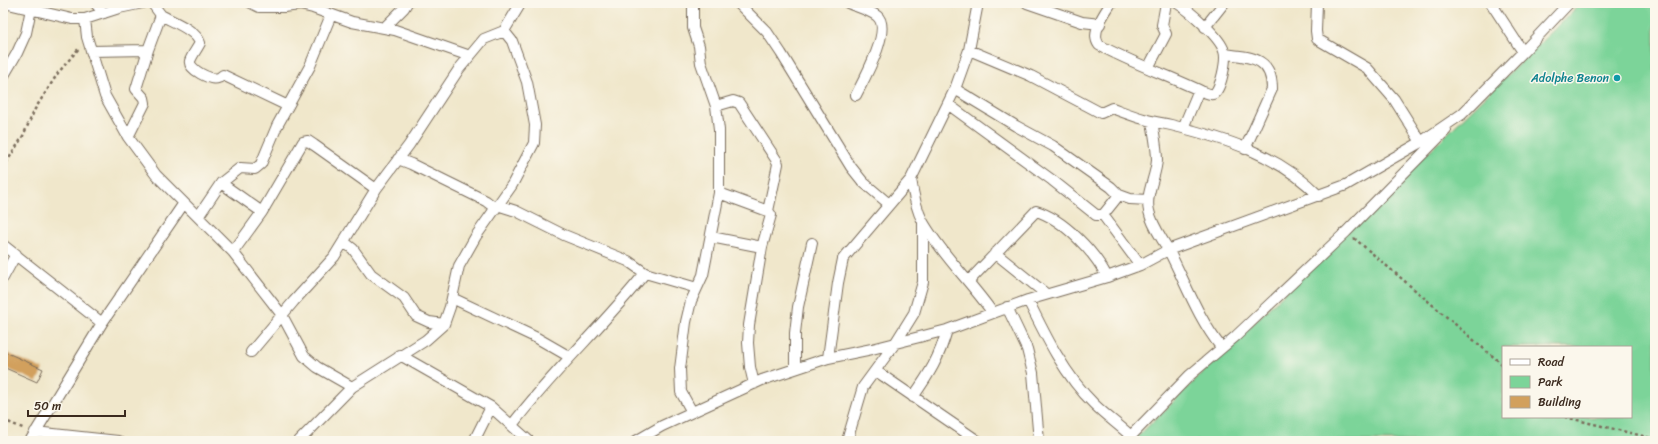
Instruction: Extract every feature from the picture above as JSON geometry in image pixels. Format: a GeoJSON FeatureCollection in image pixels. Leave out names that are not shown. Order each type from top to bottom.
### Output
{"type":"FeatureCollection","features":[{"type":"Feature","properties":{"kind":"street"},"geometry":{"type":"LineString","coordinates":[[4,3],[72,19],[85,19],[143,3]]}},
{"type":"Feature","properties":{"kind":"street"},"geometry":{"type":"LineString","coordinates":[[95,3],[104,13]]}},
{"type":"Feature","properties":{"kind":"street"},"geometry":{"type":"LineString","coordinates":[[152,3],[161,15],[181,26],[199,39],[200,44],[190,61],[190,66],[194,70],[210,78],[218,78],[223,75],[288,106]]}},
{"type":"Feature","properties":{"kind":"street"},"geometry":{"type":"LineString","coordinates":[[251,3],[259,7],[284,7],[300,5],[352,22],[384,28],[470,56]]}},
{"type":"Feature","properties":{"kind":"street"},"geometry":{"type":"LineString","coordinates":[[384,28],[407,3]]}},
{"type":"Feature","properties":{"kind":"street"},"geometry":{"type":"LineString","coordinates":[[251,352],[334,257],[376,189],[470,56],[484,39],[504,30],[521,3]]}},
{"type":"Feature","properties":{"kind":"street"},"geometry":{"type":"LineString","coordinates":[[692,412],[681,392],[679,380],[686,322],[691,301],[703,275],[719,193],[719,130],[716,106],[701,63],[699,46],[693,28],[693,3]]}},
{"type":"Feature","properties":{"kind":"street"},"geometry":{"type":"LineString","coordinates":[[738,3],[767,32],[782,53],[851,167],[862,182],[889,204]]}},
{"type":"Feature","properties":{"kind":"street"},"geometry":{"type":"LineString","coordinates":[[848,3],[877,16],[881,25],[876,55],[856,95]]}},
{"type":"Feature","properties":{"kind":"street"},"geometry":{"type":"LineString","coordinates":[[828,358],[838,283],[843,259],[911,179],[949,105],[969,50],[978,3]]}},
{"type":"Feature","properties":{"kind":"street"},"geometry":{"type":"LineString","coordinates":[[1027,3],[1082,22],[1100,24]]}},
{"type":"Feature","properties":{"kind":"street"},"geometry":{"type":"LineString","coordinates":[[1111,3],[1100,24],[1096,38],[1099,45],[1125,59],[1201,91],[1214,94],[1219,88],[1225,54],[1218,40],[1206,27],[1177,3]]}},
{"type":"Feature","properties":{"kind":"street"},"geometry":{"type":"LineString","coordinates":[[1148,68],[1166,34],[1162,25],[1166,3]]}},
{"type":"Feature","properties":{"kind":"street"},"geometry":{"type":"LineString","coordinates":[[1206,27],[1224,3]]}},
{"type":"Feature","properties":{"kind":"street"},"geometry":{"type":"LineString","coordinates":[[1317,3],[1316,31],[1318,39],[1367,68],[1394,99],[1421,142]]}},
{"type":"Feature","properties":{"kind":"street"},"geometry":{"type":"LineString","coordinates":[[1491,3],[1523,52]]}},
{"type":"Feature","properties":{"kind":"street"},"geometry":{"type":"LineString","coordinates":[[1028,300],[1068,372],[1093,403],[1129,439],[1190,375],[1221,347],[1236,336],[1397,182],[1569,3]]}},
{"type":"Feature","properties":{"kind":"street"},"geometry":{"type":"LineString","coordinates":[[3,77],[23,40],[31,9]]}},
{"type":"Feature","properties":{"kind":"street"},"geometry":{"type":"LineString","coordinates":[[128,137],[145,103],[144,98],[136,90],[148,50],[161,15]]}},
{"type":"Feature","properties":{"kind":"street"},"geometry":{"type":"LineString","coordinates":[[198,217],[221,183],[240,168],[255,169],[261,164],[288,106],[310,66],[331,15]]}},
{"type":"Feature","properties":{"kind":"street"},"geometry":{"type":"LineString","coordinates":[[85,19],[87,37],[105,96],[128,137],[156,175],[233,252],[282,315],[304,356],[317,367],[352,387]]}},
{"type":"Feature","properties":{"kind":"street"},"geometry":{"type":"LineString","coordinates":[[299,441],[352,387],[400,355],[426,340],[444,324],[452,298],[459,266],[496,207],[512,185],[534,143],[535,125],[527,82],[512,41],[504,30]]}},
{"type":"Feature","properties":{"kind":"street"},"geometry":{"type":"LineString","coordinates":[[91,50],[148,50]]}},
{"type":"Feature","properties":{"kind":"street"},"geometry":{"type":"LineString","coordinates":[[969,50],[1031,76],[1101,113],[1112,108],[1152,121],[1183,128],[1258,153],[1290,170],[1304,180],[1318,196]]}},
{"type":"Feature","properties":{"kind":"street"},"geometry":{"type":"LineString","coordinates":[[1225,54],[1254,58],[1268,69],[1272,82],[1272,89],[1245,148]]}},
{"type":"Feature","properties":{"kind":"street"},"geometry":{"type":"LineString","coordinates":[[955,89],[1016,126],[1053,146],[1119,195],[1130,199],[1148,200]]}},
{"type":"Feature","properties":{"kind":"street"},"geometry":{"type":"LineString","coordinates":[[1183,128],[1198,92],[1201,91]]}},
{"type":"Feature","properties":{"kind":"street"},"geometry":{"type":"LineString","coordinates":[[716,106],[733,101],[739,103],[778,164],[768,211],[771,214],[762,247],[749,325],[748,343],[750,367],[754,384]]}},
{"type":"Feature","properties":{"kind":"street"},"geometry":{"type":"LineString","coordinates":[[949,105],[1052,180],[1096,215],[1103,215],[1119,195]]}},
{"type":"Feature","properties":{"kind":"street"},"geometry":{"type":"LineString","coordinates":[[636,441],[662,426],[692,412],[754,384],[795,368],[828,358],[872,350],[896,342],[947,330],[1006,307],[1106,277],[1140,265],[1168,250],[1346,185],[1421,142],[1462,114]]}},
{"type":"Feature","properties":{"kind":"street"},"geometry":{"type":"LineString","coordinates":[[1152,121],[1157,160],[1148,200],[1149,211],[1155,230],[1168,250],[1197,310],[1209,332],[1221,347]]}},
{"type":"Feature","properties":{"kind":"street"},"geometry":{"type":"LineString","coordinates":[[233,252],[262,212],[303,142],[308,141],[376,189]]}},
{"type":"Feature","properties":{"kind":"street"},"geometry":{"type":"LineString","coordinates":[[398,159],[411,164],[496,207],[516,211],[564,235],[628,261],[645,273],[697,288]]}},
{"type":"Feature","properties":{"kind":"street"},"geometry":{"type":"LineString","coordinates":[[911,179],[913,192],[923,222],[938,244],[969,281],[992,312]]}},
{"type":"Feature","properties":{"kind":"street"},"geometry":{"type":"LineString","coordinates":[[221,183],[262,212]]}},
{"type":"Feature","properties":{"kind":"street"},"geometry":{"type":"LineString","coordinates":[[719,193],[768,211]]}},
{"type":"Feature","properties":{"kind":"street"},"geometry":{"type":"LineString","coordinates":[[118,441],[33,437],[102,322],[184,203]]}},
{"type":"Feature","properties":{"kind":"street"},"geometry":{"type":"LineString","coordinates":[[969,281],[1036,210],[1066,228],[1082,243],[1106,277]]}},
{"type":"Feature","properties":{"kind":"street"},"geometry":{"type":"LineString","coordinates":[[1103,215],[1140,265]]}},
{"type":"Feature","properties":{"kind":"street"},"geometry":{"type":"LineString","coordinates":[[847,441],[863,387],[876,372],[914,313],[923,282],[923,222]]}},
{"type":"Feature","properties":{"kind":"street"},"geometry":{"type":"LineString","coordinates":[[711,237],[762,247]]}},
{"type":"Feature","properties":{"kind":"street"},"geometry":{"type":"LineString","coordinates":[[344,242],[353,249],[371,274],[404,298],[416,316],[429,322],[444,324]]}},
{"type":"Feature","properties":{"kind":"street"},"geometry":{"type":"LineString","coordinates":[[795,368],[798,307],[812,243]]}},
{"type":"Feature","properties":{"kind":"street"},"geometry":{"type":"LineString","coordinates":[[3,245],[102,322]]}},
{"type":"Feature","properties":{"kind":"street"},"geometry":{"type":"LineString","coordinates":[[995,253],[1046,294]]}},
{"type":"Feature","properties":{"kind":"street"},"geometry":{"type":"LineString","coordinates":[[3,278],[16,254]]}},
{"type":"Feature","properties":{"kind":"street"},"geometry":{"type":"LineString","coordinates":[[512,425],[534,396],[618,307],[645,273]]}},
{"type":"Feature","properties":{"kind":"street"},"geometry":{"type":"LineString","coordinates":[[452,298],[537,338],[570,357]]}},
{"type":"Feature","properties":{"kind":"street"},"geometry":{"type":"LineString","coordinates":[[1006,307],[1027,349],[1033,373],[1039,441]]}},
{"type":"Feature","properties":{"kind":"street"},"geometry":{"type":"LineString","coordinates":[[913,397],[935,364],[947,330]]}},
{"type":"Feature","properties":{"kind":"street"},"geometry":{"type":"LineString","coordinates":[[400,355],[491,407],[529,441]]}},
{"type":"Feature","properties":{"kind":"street"},"geometry":{"type":"LineString","coordinates":[[876,372],[978,441]]}},
{"type":"Feature","properties":{"kind":"street"},"geometry":{"type":"LineString","coordinates":[[474,441],[491,407]]}},
{"type":"Feature","properties":{"kind":"path"},"geometry":{"type":"LineString","coordinates":[[3,168],[23,136],[35,109],[58,73],[87,37]]}},
{"type":"Feature","properties":{"kind":"path"},"geometry":{"type":"LineString","coordinates":[[1346,232],[1502,364]]}},
{"type":"Feature","properties":{"kind":"path"},"geometry":{"type":"LineString","coordinates":[[1569,418],[1655,438]]}},
{"type":"Feature","properties":{"kind":"path"},"geometry":{"type":"LineString","coordinates":[[3,420],[33,437]]}},
{"type":"Feature","properties":{"kind":"green space"},"geometry":{"type":"Polygon","coordinates":[[[1581,3],[1655,3],[1655,441],[1133,441],[1581,3]]]}},
{"type":"Feature","properties":{"kind":"building"},"geometry":{"type":"Polygon","coordinates":[[[3,351],[43,369],[37,382],[3,367],[3,351]]]}},
{"type":"Feature","properties":{"kind":"place","name":"Adolphe Benon"},"geometry":{"type":"Point","coordinates":[1617,78]}}]}
